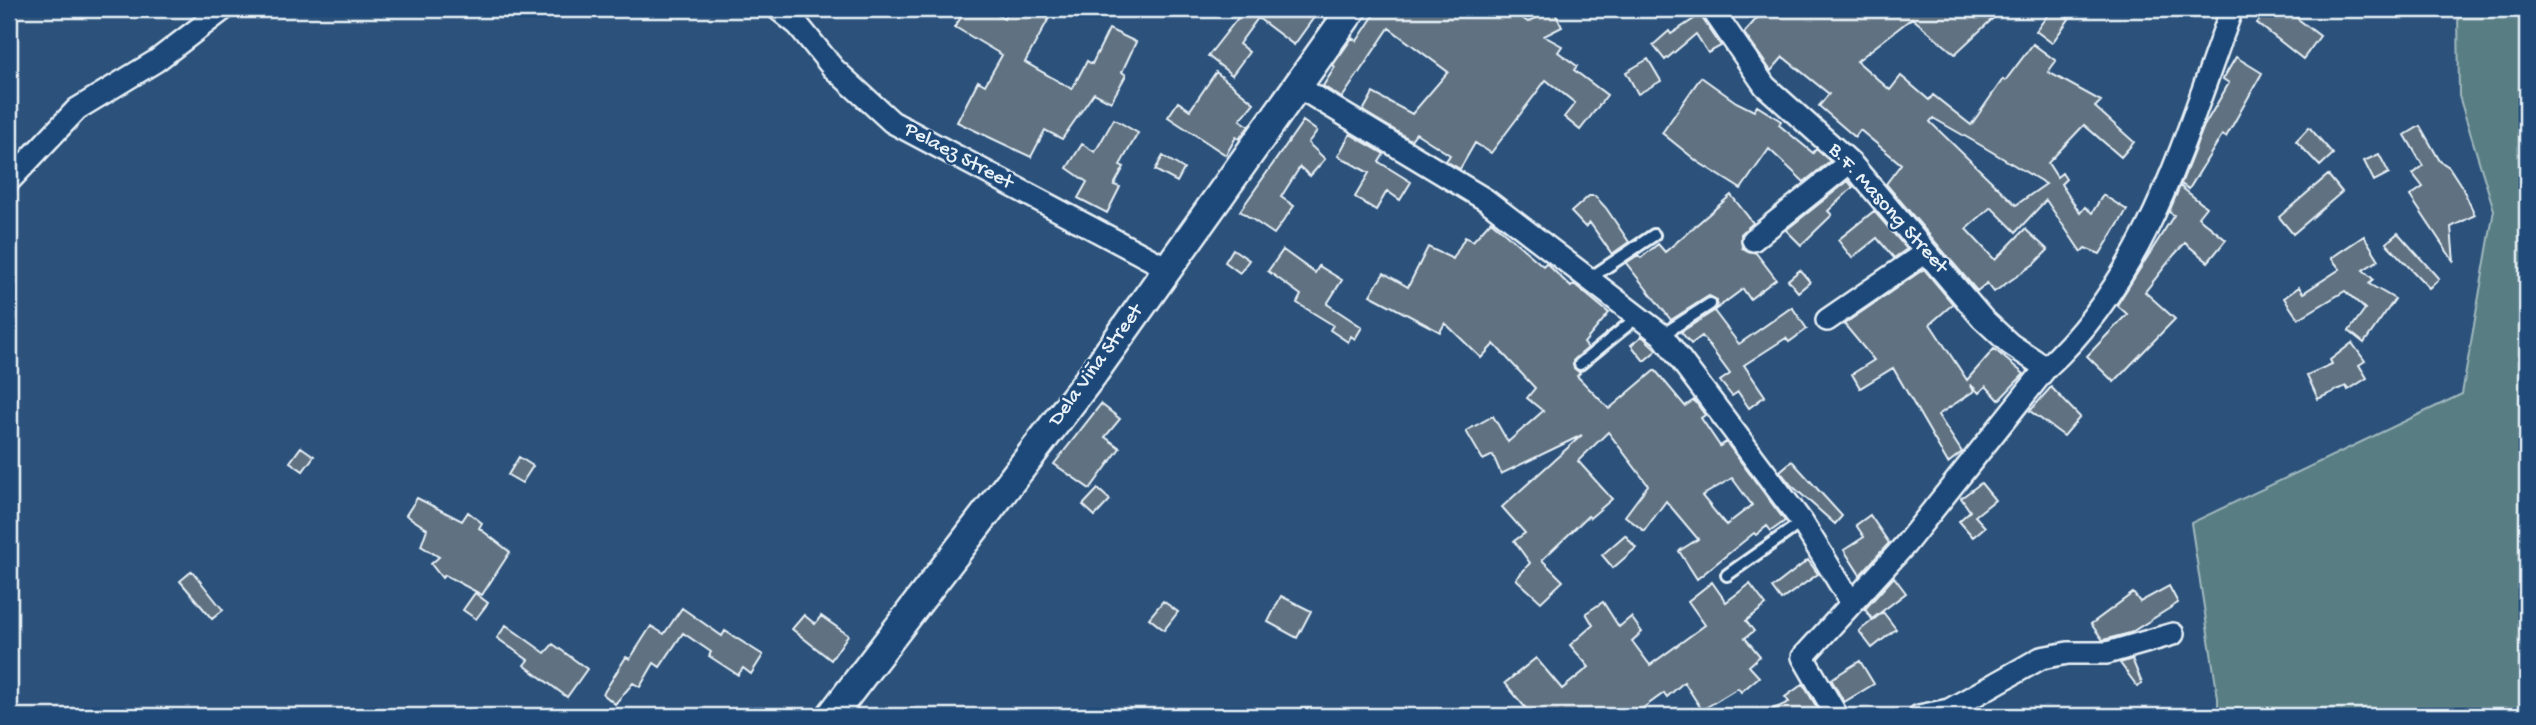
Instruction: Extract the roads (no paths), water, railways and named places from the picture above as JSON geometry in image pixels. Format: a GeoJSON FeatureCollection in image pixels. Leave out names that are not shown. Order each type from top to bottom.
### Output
{"type":"FeatureCollection","features":[{"type":"Feature","properties":{"kind":"street"},"geometry":{"type":"LineString","coordinates":[[9,181],[77,109],[156,61],[224,9]]}},
{"type":"Feature","properties":{"kind":"street","name":"Pelaez Street"},"geometry":{"type":"LineString","coordinates":[[778,9],[798,25],[833,68],[892,122],[1167,268]]}},
{"type":"Feature","properties":{"kind":"street","name":"Dela Viña Street"},"geometry":{"type":"LineString","coordinates":[[831,716],[1093,374],[1352,9]]}},
{"type":"Feature","properties":{"kind":"street","name":"B.F. Masong Street"},"geometry":{"type":"LineString","coordinates":[[1712,9],[1766,86],[1850,162],[1982,318],[2010,344],[2046,368]]}},
{"type":"Feature","properties":{"kind":"street"},"geometry":{"type":"LineString","coordinates":[[1837,716],[1803,656],[1905,545],[2046,368],[2067,348],[2124,274],[2162,198],[2232,9]]}},
{"type":"Feature","properties":{"kind":"street"},"geometry":{"type":"LineString","coordinates":[[1297,86],[1486,200],[1640,315],[1662,335],[1802,522],[1851,602]]}},
{"type":"Feature","properties":{"kind":"street"},"geometry":{"type":"LineString","coordinates":[[1753,240],[1850,162]]}},
{"type":"Feature","properties":{"kind":"street"},"geometry":{"type":"LineString","coordinates":[[1827,320],[1926,252]]}},
{"type":"Feature","properties":{"kind":"street"},"geometry":{"type":"LineString","coordinates":[[1919,716],[1949,709],[2041,659],[2068,653],[2107,653],[2173,634]]}},
{"type":"Feature","properties":{"kind":"lane"},"geometry":{"type":"LineString","coordinates":[[1590,278],[1654,235]]}},
{"type":"Feature","properties":{"kind":"lane"},"geometry":{"type":"LineString","coordinates":[[1662,335],[1710,304]]}},
{"type":"Feature","properties":{"kind":"lane"},"geometry":{"type":"LineString","coordinates":[[1580,364],[1640,315]]}},
{"type":"Feature","properties":{"kind":"lane"},"geometry":{"type":"LineString","coordinates":[[1727,575],[1802,522]]}}]}
